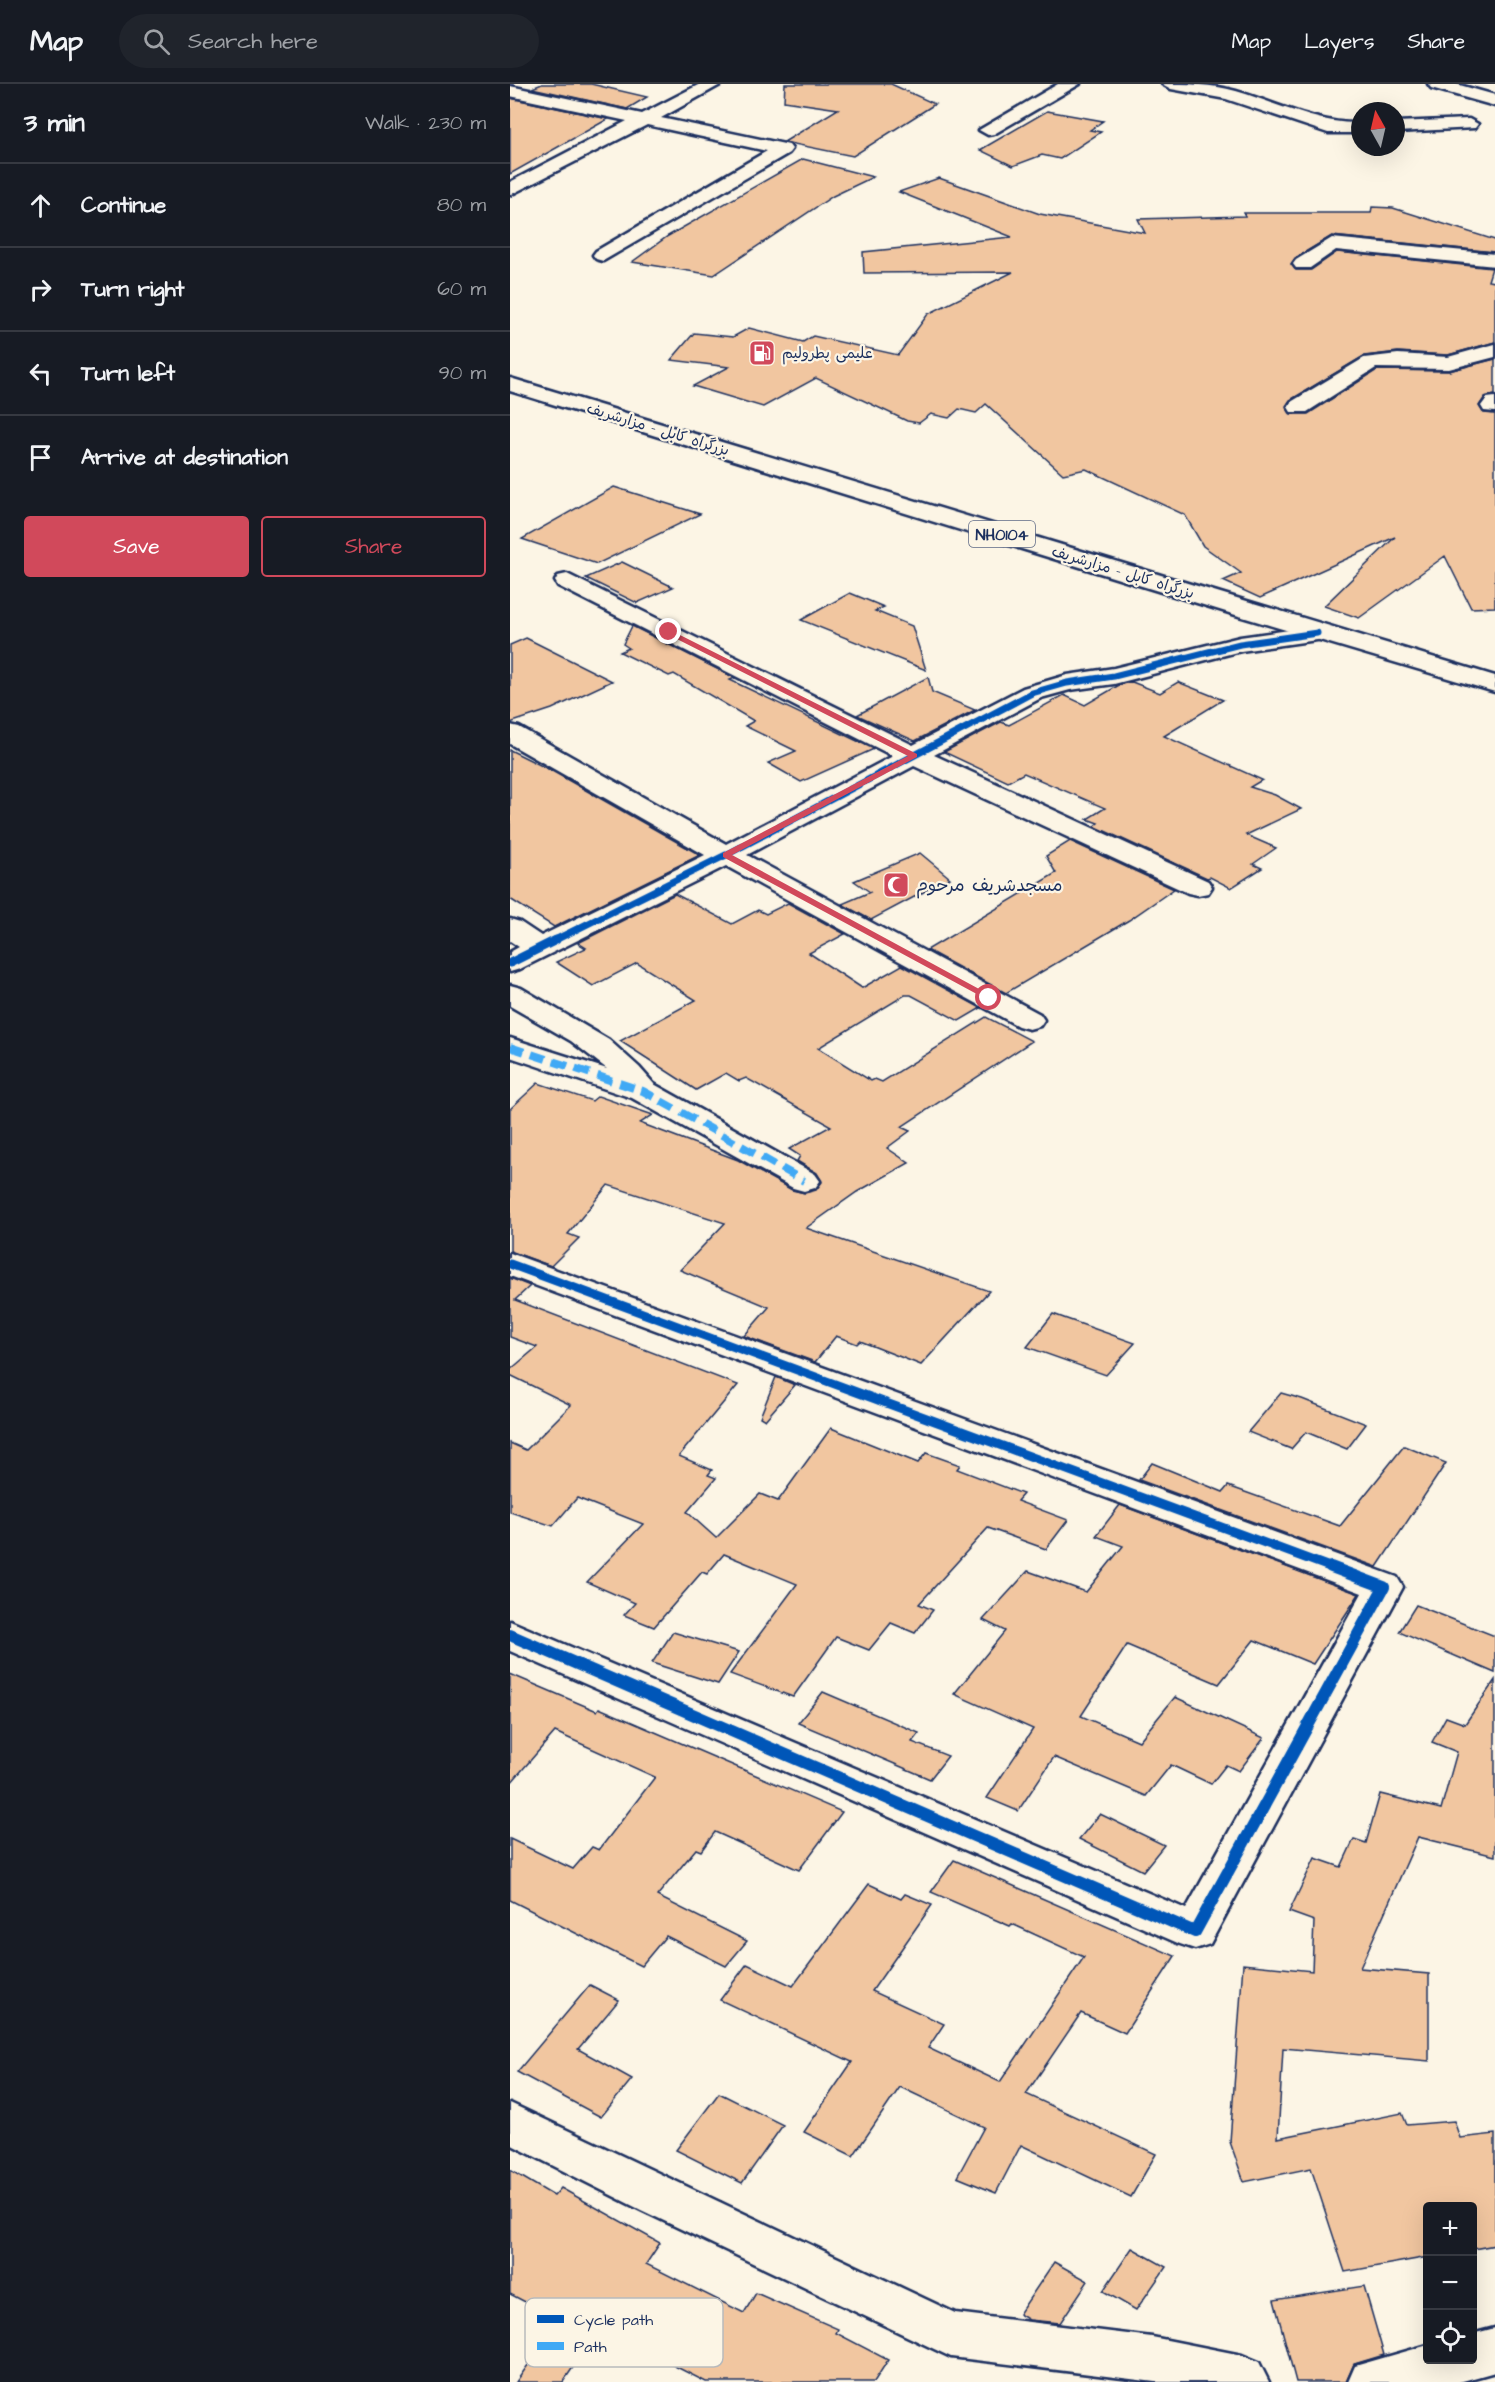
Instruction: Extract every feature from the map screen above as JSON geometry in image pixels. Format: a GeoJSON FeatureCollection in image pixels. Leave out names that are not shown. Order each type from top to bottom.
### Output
{"type":"FeatureCollection","features":[{"type":"Feature","properties":{"kind":"main road"},"geometry":{"type":"LineString","coordinates":[[510,189],[712,84]]}},
{"type":"Feature","properties":{"kind":"main road"},"geometry":{"type":"LineString","coordinates":[[988,130],[1071,84]]}},
{"type":"Feature","properties":{"kind":"main road"},"geometry":{"type":"LineString","coordinates":[[1171,84],[1229,94],[1334,129],[1351,128]]}},
{"type":"Feature","properties":{"kind":"main road"},"geometry":{"type":"LineString","coordinates":[[1437,84],[1495,101]]}},
{"type":"Feature","properties":{"kind":"main road"},"geometry":{"type":"LineString","coordinates":[[510,91],[783,149],[603,255]]}},
{"type":"Feature","properties":{"kind":"main road"},"geometry":{"type":"LineString","coordinates":[[1405,127],[1469,124]]}},
{"type":"Feature","properties":{"kind":"main road"},"geometry":{"type":"LineString","coordinates":[[1303,264],[1332,244],[1495,260]]}},
{"type":"Feature","properties":{"kind":"main road"},"geometry":{"type":"LineString","coordinates":[[1299,407],[1371,362],[1398,360],[1449,363],[1495,350]]}},
{"type":"Feature","properties":{"kind":"main road","name":"بزرگراه کابل - مزارشریف"},"geometry":{"type":"LineString","coordinates":[[510,384],[874,494],[1317,633],[1495,684]]}},
{"type":"Feature","properties":{"kind":"main road"},"geometry":{"type":"LineString","coordinates":[[567,581],[914,756],[1198,887]]}},
{"type":"Feature","properties":{"kind":"main road"},"geometry":{"type":"LineString","coordinates":[[510,963],[726,855],[1032,693],[1068,682],[1114,676],[1240,645],[1317,633]]}},
{"type":"Feature","properties":{"kind":"main road"},"geometry":{"type":"LineString","coordinates":[[510,733],[726,855],[1029,1020]]}},
{"type":"Feature","properties":{"kind":"main road"},"geometry":{"type":"LineString","coordinates":[[510,928],[540,948]]}},
{"type":"Feature","properties":{"kind":"main road"},"geometry":{"type":"LineString","coordinates":[[510,994],[596,1043],[626,1067],[643,1091]]}},
{"type":"Feature","properties":{"kind":"main road"},"geometry":{"type":"LineString","coordinates":[[510,1047],[643,1091],[804,1180]]}},
{"type":"Feature","properties":{"kind":"main road"},"geometry":{"type":"LineString","coordinates":[[510,1264],[1384,1587],[1195,1932],[510,1635]]}},
{"type":"Feature","properties":{"kind":"main road"},"geometry":{"type":"LineString","coordinates":[[510,2122],[667,2201],[951,2335],[1152,2359],[1242,2378],[1245,2382]]}},
{"type":"Feature","properties":{"kind":"main road"},"geometry":{"type":"LineString","coordinates":[[1477,2355],[1495,2350]]}},
{"type":"Feature","properties":{"kind":"main road"},"geometry":{"type":"LineString","coordinates":[[1372,2382],[1442,2364]]}},
{"type":"Feature","properties":{"kind":"building"},"geometry":{"type":"Polygon","coordinates":[[[542,84],[591,84],[647,97],[627,109],[532,88],[542,84]]]}},
{"type":"Feature","properties":{"kind":"building"},"geometry":{"type":"Polygon","coordinates":[[[785,84],[891,84],[935,104],[853,156],[784,142],[838,109],[784,101],[785,84]]]}},
{"type":"Feature","properties":{"kind":"building"},"geometry":{"type":"Polygon","coordinates":[[[510,98],[608,119],[510,174],[510,98]]]}},
{"type":"Feature","properties":{"kind":"building"},"geometry":{"type":"Polygon","coordinates":[[[1047,111],[1103,121],[1090,130],[1101,132],[1060,159],[1042,155],[1013,166],[980,150],[1047,111]]]}},
{"type":"Feature","properties":{"kind":"building"},"geometry":{"type":"Polygon","coordinates":[[[803,159],[873,177],[833,196],[714,275],[632,262],[668,236],[803,159]]]}},
{"type":"Feature","properties":{"kind":"building"},"geometry":{"type":"Polygon","coordinates":[[[939,178],[1040,214],[1145,233],[1138,219],[1245,216],[1244,213],[1371,213],[1372,207],[1393,208],[1495,240],[1495,252],[1332,236],[1295,258],[1291,264],[1296,270],[1311,270],[1337,252],[1492,268],[1488,281],[1495,282],[1495,342],[1448,355],[1398,352],[1364,356],[1290,400],[1286,406],[1291,414],[1308,414],[1377,370],[1449,371],[1495,359],[1495,395],[1485,397],[1479,406],[1484,413],[1495,414],[1495,607],[1471,608],[1445,556],[1359,618],[1324,606],[1395,537],[1260,598],[1223,581],[1241,573],[1203,546],[1185,515],[1086,469],[1063,474],[986,404],[976,413],[959,409],[949,418],[931,414],[919,423],[907,421],[816,378],[763,407],[693,386],[729,367],[671,360],[694,333],[733,337],[749,328],[803,342],[813,336],[898,355],[928,314],[1013,272],[864,273],[863,252],[1012,237],[899,192],[939,178]]]}},
{"type":"Feature","properties":{"kind":"building"},"geometry":{"type":"Polygon","coordinates":[[[614,487],[700,514],[597,564],[522,539],[614,487]]]}},
{"type":"Feature","properties":{"kind":"building"},"geometry":{"type":"Polygon","coordinates":[[[622,562],[673,587],[637,603],[586,578],[622,562]]]}},
{"type":"Feature","properties":{"kind":"building"},"geometry":{"type":"Polygon","coordinates":[[[850,593],[884,607],[875,611],[912,626],[926,670],[801,620],[850,593]]]}},
{"type":"Feature","properties":{"kind":"building"},"geometry":{"type":"Polygon","coordinates":[[[632,626],[735,678],[730,680],[874,749],[801,782],[768,763],[796,751],[745,726],[754,721],[674,674],[669,676],[620,652],[629,648],[623,644],[632,626]]]}},
{"type":"Feature","properties":{"kind":"building"},"geometry":{"type":"Polygon","coordinates":[[[526,638],[612,681],[552,709],[510,723],[510,645],[526,638]]]}},
{"type":"Feature","properties":{"kind":"building"},"geometry":{"type":"Polygon","coordinates":[[[928,677],[932,692],[975,710],[915,741],[857,715],[928,677]]]}},
{"type":"Feature","properties":{"kind":"building"},"geometry":{"type":"Polygon","coordinates":[[[1132,682],[1160,693],[1178,682],[1223,700],[1164,736],[1262,780],[1250,787],[1275,795],[1301,809],[1246,835],[1276,848],[1253,864],[1262,868],[1231,888],[1094,826],[1098,823],[1087,819],[1105,808],[1024,773],[1008,782],[944,752],[1001,722],[1009,725],[1064,695],[1085,705],[1121,684],[1132,682]]]}},
{"type":"Feature","properties":{"kind":"building"},"geometry":{"type":"Polygon","coordinates":[[[510,750],[552,771],[700,855],[554,927],[510,899],[510,750]]]}},
{"type":"Feature","properties":{"kind":"building"},"geometry":{"type":"Polygon","coordinates":[[[1070,841],[1174,889],[1129,920],[1006,993],[927,950],[1056,873],[1046,856],[1070,841]]]}},
{"type":"Feature","properties":{"kind":"building"},"geometry":{"type":"Polygon","coordinates":[[[920,853],[950,878],[871,920],[842,904],[870,892],[854,881],[920,853]]]}},
{"type":"Feature","properties":{"kind":"building"},"geometry":{"type":"Polygon","coordinates":[[[675,894],[732,924],[758,910],[766,914],[788,903],[845,934],[809,953],[862,988],[902,965],[981,1008],[959,1021],[911,995],[905,995],[818,1048],[871,1081],[875,1079],[882,1082],[986,1017],[1032,1041],[901,1127],[910,1131],[887,1148],[909,1163],[857,1192],[806,1228],[989,1291],[921,1365],[860,1341],[857,1344],[836,1336],[815,1362],[744,1336],[769,1307],[680,1270],[725,1223],[608,1185],[568,1234],[579,1238],[551,1266],[510,1251],[510,1109],[538,1083],[592,1101],[598,1096],[653,1115],[640,1123],[738,1160],[792,1190],[805,1193],[816,1190],[822,1182],[817,1173],[797,1161],[800,1156],[789,1149],[831,1126],[746,1078],[739,1081],[726,1073],[696,1090],[620,1041],[696,1000],[637,963],[593,986],[556,962],[586,948],[578,943],[675,894]]]}},
{"type":"Feature","properties":{"kind":"building"},"geometry":{"type":"Polygon","coordinates":[[[510,1278],[530,1286],[515,1300],[738,1385],[679,1456],[712,1470],[708,1475],[716,1478],[687,1512],[716,1538],[760,1494],[778,1501],[831,1428],[918,1463],[926,1453],[960,1465],[957,1469],[1023,1494],[1017,1501],[1068,1520],[1046,1549],[988,1528],[919,1604],[933,1610],[915,1633],[891,1623],[869,1650],[836,1637],[793,1697],[730,1674],[797,1584],[724,1554],[707,1574],[702,1572],[654,1627],[624,1615],[635,1603],[587,1582],[643,1524],[577,1498],[553,1526],[510,1512],[510,1443],[526,1450],[571,1405],[510,1375],[510,1370],[537,1347],[510,1337],[510,1278]]]}},
{"type":"Feature","properties":{"kind":"building"},"geometry":{"type":"Polygon","coordinates":[[[1053,1314],[1135,1343],[1106,1375],[1027,1347],[1053,1314]]]}},
{"type":"Feature","properties":{"kind":"building"},"geometry":{"type":"Polygon","coordinates":[[[776,1377],[795,1385],[765,1420],[760,1417],[776,1377]]]}},
{"type":"Feature","properties":{"kind":"building"},"geometry":{"type":"Polygon","coordinates":[[[1281,1393],[1366,1424],[1347,1449],[1306,1432],[1291,1449],[1248,1432],[1281,1393]]]}},
{"type":"Feature","properties":{"kind":"building"},"geometry":{"type":"Polygon","coordinates":[[[1404,1446],[1446,1463],[1377,1567],[1139,1480],[1152,1463],[1223,1492],[1228,1486],[1340,1526],[1404,1446]]]}},
{"type":"Feature","properties":{"kind":"building"},"geometry":{"type":"Polygon","coordinates":[[[1120,1505],[1359,1594],[1313,1664],[1254,1640],[1219,1684],[1127,1645],[1081,1716],[1139,1741],[1175,1697],[1264,1738],[1239,1771],[1226,1765],[1211,1784],[1171,1765],[1146,1796],[1054,1757],[1018,1811],[987,1798],[1033,1729],[954,1694],[1005,1631],[983,1620],[1028,1571],[1086,1592],[1123,1546],[1096,1536],[1120,1505]]]}},
{"type":"Feature","properties":{"kind":"building"},"geometry":{"type":"Polygon","coordinates":[[[1416,1605],[1495,1636],[1495,1673],[1399,1632],[1416,1605]]]}},
{"type":"Feature","properties":{"kind":"building"},"geometry":{"type":"Polygon","coordinates":[[[673,1632],[739,1652],[718,1684],[652,1663],[673,1632]]]}},
{"type":"Feature","properties":{"kind":"building"},"geometry":{"type":"Polygon","coordinates":[[[510,1674],[597,1711],[599,1708],[842,1812],[799,1870],[715,1832],[701,1851],[696,1849],[657,1896],[747,1941],[726,1966],[666,1936],[641,1966],[510,1900],[510,1839],[573,1869],[592,1847],[599,1850],[655,1777],[555,1732],[510,1784],[510,1674]]]}},
{"type":"Feature","properties":{"kind":"building"},"geometry":{"type":"Polygon","coordinates":[[[1495,1680],[1495,1856],[1418,1837],[1360,1968],[1429,1974],[1429,2061],[1283,2048],[1278,2138],[1402,2113],[1407,2125],[1454,2121],[1460,2138],[1495,2134],[1495,2245],[1477,2248],[1477,2202],[1423,2202],[1423,2258],[1345,2272],[1311,2168],[1244,2182],[1230,2142],[1243,1964],[1312,1971],[1314,1921],[1289,1912],[1315,1858],[1341,1867],[1354,1839],[1366,1843],[1380,1794],[1441,1809],[1457,1752],[1432,1742],[1446,1717],[1465,1724],[1495,1680]]]}},
{"type":"Feature","properties":{"kind":"building"},"geometry":{"type":"Polygon","coordinates":[[[823,1692],[919,1733],[912,1742],[948,1756],[930,1779],[798,1723],[823,1692]]]}},
{"type":"Feature","properties":{"kind":"building"},"geometry":{"type":"Polygon","coordinates":[[[1100,1814],[1164,1845],[1143,1871],[1079,1839],[1100,1814]]]}},
{"type":"Feature","properties":{"kind":"building"},"geometry":{"type":"Polygon","coordinates":[[[954,1860],[1175,1956],[1125,2033],[1081,2013],[1026,2094],[1156,2154],[1131,2197],[1021,2145],[996,2193],[957,2177],[984,2127],[900,2087],[853,2156],[804,2132],[852,2062],[720,2000],[747,1964],[793,1986],[869,1884],[901,1899],[905,1894],[932,1905],[872,1991],[944,2024],[928,2048],[1000,2082],[1084,1957],[1012,1924],[1010,1926],[931,1892],[954,1860]]]}},
{"type":"Feature","properties":{"kind":"building"},"geometry":{"type":"Polygon","coordinates":[[[590,1985],[619,2000],[578,2049],[632,2079],[601,2117],[517,2072],[590,1985]]]}},
{"type":"Feature","properties":{"kind":"building"},"geometry":{"type":"Polygon","coordinates":[[[719,2093],[783,2125],[742,2183],[676,2150],[719,2093]]]}},
{"type":"Feature","properties":{"kind":"building"},"geometry":{"type":"Polygon","coordinates":[[[510,2170],[554,2196],[561,2188],[660,2243],[646,2264],[714,2298],[525,2298],[525,2302],[510,2294],[510,2170]]]}},
{"type":"Feature","properties":{"kind":"building"},"geometry":{"type":"Polygon","coordinates":[[[1132,2248],[1166,2267],[1136,2310],[1103,2291],[1132,2248]]]}},
{"type":"Feature","properties":{"kind":"building"},"geometry":{"type":"Polygon","coordinates":[[[1054,2262],[1088,2281],[1060,2323],[1029,2320],[1019,2314],[1054,2262]]]}},
{"type":"Feature","properties":{"kind":"building"},"geometry":{"type":"Polygon","coordinates":[[[1364,2286],[1384,2355],[1354,2364],[1346,2382],[1296,2382],[1274,2300],[1364,2286]]]}},
{"type":"Feature","properties":{"kind":"building"},"geometry":{"type":"Polygon","coordinates":[[[756,2293],[838,2329],[836,2333],[888,2360],[874,2382],[706,2382],[677,2367],[723,2367],[723,2302],[744,2313],[756,2293]]]}},
{"type":"Feature","properties":{"kind":"building"},"geometry":{"type":"Polygon","coordinates":[[[527,2367],[573,2367],[563,2382],[516,2382],[527,2367]]]}},
{"type":"Feature","properties":{"kind":"marked path"},"geometry":{"type":"LineString","coordinates":[[510,1047],[643,1091],[804,1181]]}},
{"type":"Feature","properties":{"kind":"cycle path"},"geometry":{"type":"LineString","coordinates":[[510,963],[726,855],[1032,693],[1067,683],[1114,676],[1240,644],[1317,633]]}},
{"type":"Feature","properties":{"kind":"cycle path"},"geometry":{"type":"LineString","coordinates":[[510,1264],[1384,1587],[1195,1932],[510,1635]]}},
{"type":"Feature","properties":{"kind":"place","name":"علیمی پطرولیم"},"geometry":{"type":"Point","coordinates":[762,353]}},
{"type":"Feature","properties":{"kind":"place","name":"مسجدشریف مرحوم"},"geometry":{"type":"Point","coordinates":[896,885]}},
{"type":"Feature","properties":{"kind":"route"},"geometry":{"type":"LineString","coordinates":[[669,632],[914,756],[726,855],[989,998]]}}]}
